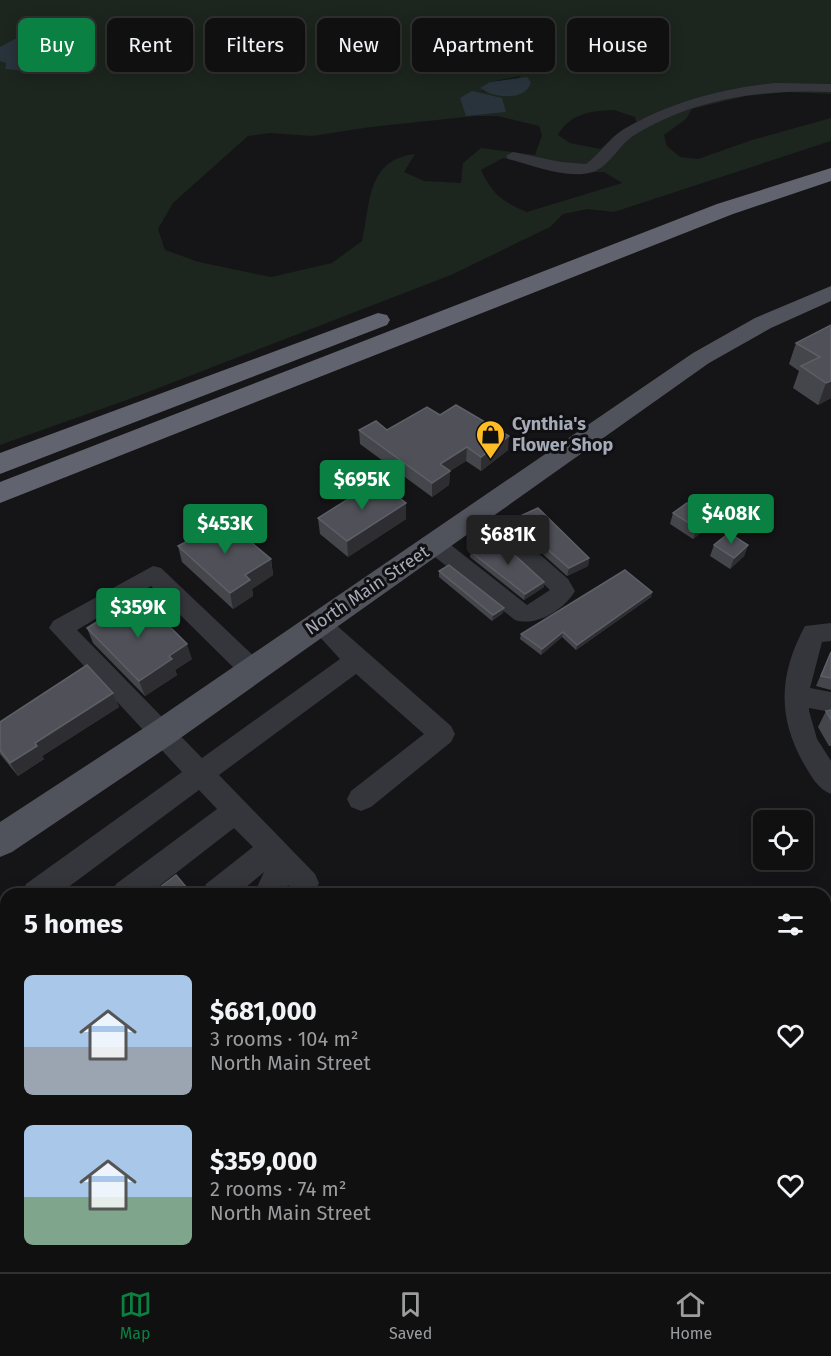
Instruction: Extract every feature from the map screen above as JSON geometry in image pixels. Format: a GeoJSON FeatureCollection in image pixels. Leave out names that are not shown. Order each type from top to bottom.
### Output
{"type":"FeatureCollection","features":[{"type":"Feature","properties":{"kind":"highway"},"geometry":{"type":"LineString","coordinates":[[0,464],[701,197],[831,155]]}},
{"type":"Feature","properties":{"kind":"highway"},"geometry":{"type":"LineString","coordinates":[[0,493],[715,213],[831,174]]}},
{"type":"Feature","properties":{"kind":"main road","name":"North Main Street"},"geometry":{"type":"LineString","coordinates":[[0,841],[161,734],[701,358],[763,324],[831,293]]}},
{"type":"Feature","properties":{"kind":"street"},"geometry":{"type":"LineString","coordinates":[[513,156],[571,167],[590,168],[598,164],[614,142],[659,116],[694,102],[772,86],[831,88]]}},
{"type":"Feature","properties":{"kind":"street"},"geometry":{"type":"LineString","coordinates":[[434,544],[523,614],[531,614],[561,594],[563,591],[560,585],[479,513]]}},
{"type":"Feature","properties":{"kind":"street"},"geometry":{"type":"LineString","coordinates":[[252,670],[153,574],[61,628],[305,883]]}},
{"type":"Feature","properties":{"kind":"street"},"geometry":{"type":"LineString","coordinates":[[319,622],[357,660],[442,734],[361,800]]}},
{"type":"Feature","properties":{"kind":"street"},"geometry":{"type":"LineString","coordinates":[[831,632],[813,633],[798,675],[796,695],[798,731],[816,763],[831,782]]}},
{"type":"Feature","properties":{"kind":"street"},"geometry":{"type":"LineString","coordinates":[[52,888],[200,775],[357,660]]}},
{"type":"Feature","properties":{"kind":"street"},"geometry":{"type":"LineString","coordinates":[[796,695],[831,702]]}},
{"type":"Feature","properties":{"kind":"street"},"geometry":{"type":"LineString","coordinates":[[134,888],[236,811]]}},
{"type":"Feature","properties":{"kind":"street"},"geometry":{"type":"LineString","coordinates":[[226,888],[278,855]]}},
{"type":"Feature","properties":{"kind":"street"},"geometry":{"type":"LineString","coordinates":[[270,888],[278,855]]}},
{"type":"Feature","properties":{"kind":"shaded area"},"geometry":{"type":"Polygon","coordinates":[[[0,0],[831,0],[831,94],[789,92],[746,96],[692,109],[686,119],[664,135],[667,146],[680,157],[698,159],[752,140],[831,118],[831,141],[614,212],[588,209],[563,214],[550,227],[451,275],[135,397],[0,445],[0,0]],[[520,76],[490,82],[482,91],[508,96],[520,76]],[[614,110],[590,113],[575,118],[558,135],[570,143],[600,149],[622,131],[637,125],[635,117],[614,110]],[[475,116],[312,136],[270,133],[248,136],[173,203],[158,229],[165,250],[199,262],[271,277],[332,263],[362,241],[370,198],[379,174],[387,165],[399,158],[415,154],[404,172],[424,181],[461,183],[463,163],[481,148],[535,155],[542,135],[539,126],[497,116],[475,116]],[[503,158],[481,170],[489,185],[499,196],[511,205],[527,212],[622,183],[604,172],[581,172],[503,158]]]}},
{"type":"Feature","properties":{"kind":"shaded area"},"geometry":{"type":"Polygon","coordinates":[[[18,39],[18,70],[5,69],[6,63],[0,61],[0,47],[18,39]]]}},
{"type":"Feature","properties":{"kind":"shaded area"},"geometry":{"type":"Polygon","coordinates":[[[527,77],[531,82],[528,88],[516,95],[501,96],[480,88],[490,82],[527,77]]]}},
{"type":"Feature","properties":{"kind":"shaded area"},"geometry":{"type":"Polygon","coordinates":[[[472,91],[502,98],[506,112],[466,116],[460,98],[472,91]]]}},
{"type":"Feature","properties":{"kind":"building"},"geometry":{"type":"Polygon","coordinates":[[[831,325],[831,381],[826,383],[801,366],[820,357],[796,343],[831,325]]]}},
{"type":"Feature","properties":{"kind":"building"},"geometry":{"type":"Polygon","coordinates":[[[456,405],[509,436],[481,457],[467,447],[440,464],[450,471],[432,483],[359,430],[376,421],[387,430],[427,407],[440,415],[456,405]]]}},
{"type":"Feature","properties":{"kind":"building"},"geometry":{"type":"Polygon","coordinates":[[[377,481],[406,503],[347,541],[318,518],[377,481]]]}},
{"type":"Feature","properties":{"kind":"building"},"geometry":{"type":"Polygon","coordinates":[[[687,503],[710,517],[697,528],[673,513],[687,503]]]}},
{"type":"Feature","properties":{"kind":"building"},"geometry":{"type":"Polygon","coordinates":[[[538,508],[589,558],[569,568],[518,524],[522,522],[518,517],[538,508]]]}},
{"type":"Feature","properties":{"kind":"building"},"geometry":{"type":"Polygon","coordinates":[[[226,521],[271,559],[245,575],[250,580],[230,593],[178,546],[226,521]]]}},
{"type":"Feature","properties":{"kind":"building"},"geometry":{"type":"Polygon","coordinates":[[[729,533],[748,545],[734,558],[714,545],[729,533]]]}},
{"type":"Feature","properties":{"kind":"building"},"geometry":{"type":"Polygon","coordinates":[[[496,538],[544,582],[525,594],[471,552],[496,538]]]}},
{"type":"Feature","properties":{"kind":"building"},"geometry":{"type":"Polygon","coordinates":[[[449,565],[504,608],[493,615],[439,571],[449,565]]]}},
{"type":"Feature","properties":{"kind":"building"},"geometry":{"type":"Polygon","coordinates":[[[625,570],[652,592],[577,645],[563,632],[542,649],[521,634],[625,570]]]}},
{"type":"Feature","properties":{"kind":"building"},"geometry":{"type":"Polygon","coordinates":[[[126,604],[132,609],[140,604],[143,606],[147,604],[187,644],[169,656],[172,659],[139,681],[87,628],[126,604]]]}},
{"type":"Feature","properties":{"kind":"building"},"geometry":{"type":"Polygon","coordinates":[[[831,652],[831,678],[821,676],[831,652]]]}},
{"type":"Feature","properties":{"kind":"building"},"geometry":{"type":"Polygon","coordinates":[[[87,665],[113,693],[35,743],[37,746],[10,763],[0,750],[0,722],[87,665]]]}},
{"type":"Feature","properties":{"kind":"building"},"geometry":{"type":"Polygon","coordinates":[[[831,710],[831,720],[826,711],[831,710]]]}},
{"type":"Feature","properties":{"kind":"building"},"geometry":{"type":"Polygon","coordinates":[[[176,875],[187,888],[159,888],[176,875]]]}},
{"type":"Feature","properties":{"kind":"place","name":"Cynthia's Flower Shop"},"geometry":{"type":"Point","coordinates":[491,460]}}]}
